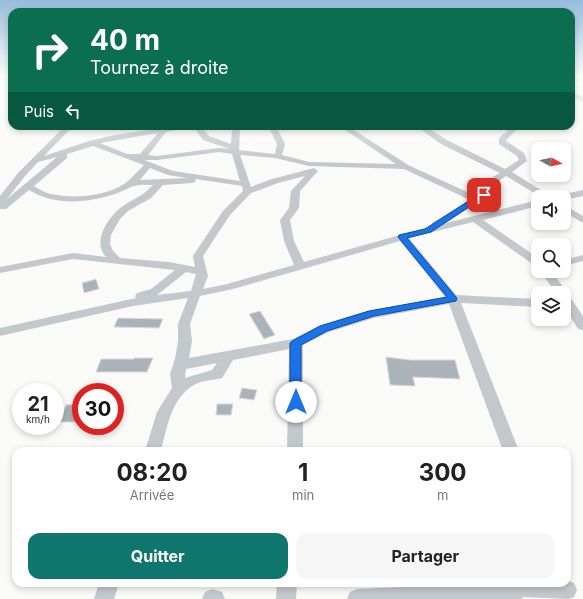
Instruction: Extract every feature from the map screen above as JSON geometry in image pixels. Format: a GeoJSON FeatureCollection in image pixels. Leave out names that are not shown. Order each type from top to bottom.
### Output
{"type":"FeatureCollection","features":[{"type":"Feature","properties":{"kind":"street"},"geometry":{"type":"LineString","coordinates":[[0,202],[36,160],[65,130]]}},
{"type":"Feature","properties":{"kind":"street"},"geometry":{"type":"LineString","coordinates":[[36,160],[55,157],[92,143],[135,133],[164,130]]}},
{"type":"Feature","properties":{"kind":"street"},"geometry":{"type":"LineString","coordinates":[[141,159],[164,130]]}},
{"type":"Feature","properties":{"kind":"street"},"geometry":{"type":"LineString","coordinates":[[200,130],[206,138],[235,150]]}},
{"type":"Feature","properties":{"kind":"street"},"geometry":{"type":"LineString","coordinates":[[236,130],[235,150],[247,187]]}},
{"type":"Feature","properties":{"kind":"street"},"geometry":{"type":"LineString","coordinates":[[274,130],[281,144],[278,157]]}},
{"type":"Feature","properties":{"kind":"street"},"geometry":{"type":"LineString","coordinates":[[349,130],[405,167],[476,199]]}},
{"type":"Feature","properties":{"kind":"street"},"geometry":{"type":"LineString","coordinates":[[426,130],[444,142],[505,172],[535,190]]}},
{"type":"Feature","properties":{"kind":"street"},"geometry":{"type":"LineString","coordinates":[[428,230],[491,190],[496,179],[523,161],[521,155],[502,142],[503,138],[512,130]]}},
{"type":"Feature","properties":{"kind":"street"},"geometry":{"type":"LineString","coordinates":[[92,143],[126,156],[141,159],[219,150],[235,150],[309,164],[405,167]]}},
{"type":"Feature","properties":{"kind":"street"},"geometry":{"type":"LineString","coordinates":[[0,210],[73,149]]}},
{"type":"Feature","properties":{"kind":"street"},"geometry":{"type":"LineString","coordinates":[[141,159],[149,165],[171,173],[205,178],[247,187],[339,165]]}},
{"type":"Feature","properties":{"kind":"street"},"geometry":{"type":"LineString","coordinates":[[28,186],[47,196],[73,198],[96,196],[112,193],[130,183],[149,165]]}},
{"type":"Feature","properties":{"kind":"street"},"geometry":{"type":"LineString","coordinates":[[300,266],[289,241],[285,220],[294,208],[296,191],[312,172]]}},
{"type":"Feature","properties":{"kind":"street"},"geometry":{"type":"LineString","coordinates":[[130,183],[160,183],[205,178]]}},
{"type":"Feature","properties":{"kind":"street"},"geometry":{"type":"LineString","coordinates":[[117,261],[108,252],[105,244],[106,235],[110,226],[116,217],[125,209],[148,196],[160,183]]}},
{"type":"Feature","properties":{"kind":"street"},"geometry":{"type":"LineString","coordinates":[[179,388],[177,374],[185,341],[184,324],[202,276],[198,256],[226,213],[247,187]]}},
{"type":"Feature","properties":{"kind":"street"},"geometry":{"type":"LineString","coordinates":[[571,195],[583,193]]}},
{"type":"Feature","properties":{"kind":"street"},"geometry":{"type":"LineString","coordinates":[[0,332],[133,302],[194,294],[229,287],[402,237],[531,205]]}},
{"type":"Feature","properties":{"kind":"street"},"geometry":{"type":"LineString","coordinates":[[571,212],[583,220]]}},
{"type":"Feature","properties":{"kind":"street"},"geometry":{"type":"LineString","coordinates":[[475,218],[531,258]]}},
{"type":"Feature","properties":{"kind":"street"},"geometry":{"type":"LineString","coordinates":[[402,237],[453,299],[509,447]]}},
{"type":"Feature","properties":{"kind":"street"},"geometry":{"type":"LineString","coordinates":[[0,270],[23,264],[73,256],[169,265],[201,272]]}},
{"type":"Feature","properties":{"kind":"street"},"geometry":{"type":"LineString","coordinates":[[571,261],[583,258]]}},
{"type":"Feature","properties":{"kind":"street"},"geometry":{"type":"LineString","coordinates":[[0,261],[23,264]]}},
{"type":"Feature","properties":{"kind":"street"},"geometry":{"type":"LineString","coordinates":[[133,302],[144,294],[155,292],[171,277],[185,268]]}},
{"type":"Feature","properties":{"kind":"street"},"geometry":{"type":"LineString","coordinates":[[180,365],[296,343],[324,329],[372,314],[453,299],[531,303]]}},
{"type":"Feature","properties":{"kind":"street"},"geometry":{"type":"LineString","coordinates":[[571,308],[583,326]]}},
{"type":"Feature","properties":{"kind":"street"},"geometry":{"type":"LineString","coordinates":[[295,447],[296,343]]}},
{"type":"Feature","properties":{"kind":"street"},"geometry":{"type":"LineString","coordinates":[[153,447],[167,406],[179,388],[190,380],[217,374],[228,356]]}},
{"type":"Feature","properties":{"kind":"street"},"geometry":{"type":"LineString","coordinates":[[104,599],[108,587]]}},
{"type":"Feature","properties":{"kind":"street"},"geometry":{"type":"LineString","coordinates":[[286,599],[287,587]]}},
{"type":"Feature","properties":{"kind":"street"},"geometry":{"type":"LineString","coordinates":[[512,587],[567,591]]}},
{"type":"Feature","properties":{"kind":"street"},"geometry":{"type":"LineString","coordinates":[[356,599],[464,594],[513,599]]}},
{"type":"Feature","properties":{"kind":"building"},"geometry":{"type":"Polygon","coordinates":[[[96,279],[99,289],[84,293],[82,283],[96,279]]]}},
{"type":"Feature","properties":{"kind":"building"},"geometry":{"type":"Polygon","coordinates":[[[260,311],[275,335],[264,339],[249,314],[260,311]]]}},
{"type":"Feature","properties":{"kind":"building"},"geometry":{"type":"Polygon","coordinates":[[[118,318],[163,319],[159,328],[114,327],[118,318]]]}},
{"type":"Feature","properties":{"kind":"building"},"geometry":{"type":"Polygon","coordinates":[[[386,357],[410,360],[455,360],[460,379],[413,377],[415,386],[390,385],[386,357]]]}},
{"type":"Feature","properties":{"kind":"building"},"geometry":{"type":"Polygon","coordinates":[[[153,358],[147,372],[96,372],[101,359],[153,358]]]}},
{"type":"Feature","properties":{"kind":"building"},"geometry":{"type":"Polygon","coordinates":[[[242,388],[257,390],[254,400],[239,398],[242,388]]]}},
{"type":"Feature","properties":{"kind":"building"},"geometry":{"type":"Polygon","coordinates":[[[217,404],[233,404],[231,415],[216,415],[217,404]]]}},
{"type":"Feature","properties":{"kind":"building"},"geometry":{"type":"Polygon","coordinates":[[[66,405],[72,405],[72,422],[64,422],[64,410],[66,405]]]}},
{"type":"Feature","properties":{"kind":"route"},"geometry":{"type":"LineString","coordinates":[[296,402],[296,343],[324,329],[372,314],[453,299],[402,237],[428,230],[484,195]]}}]}
